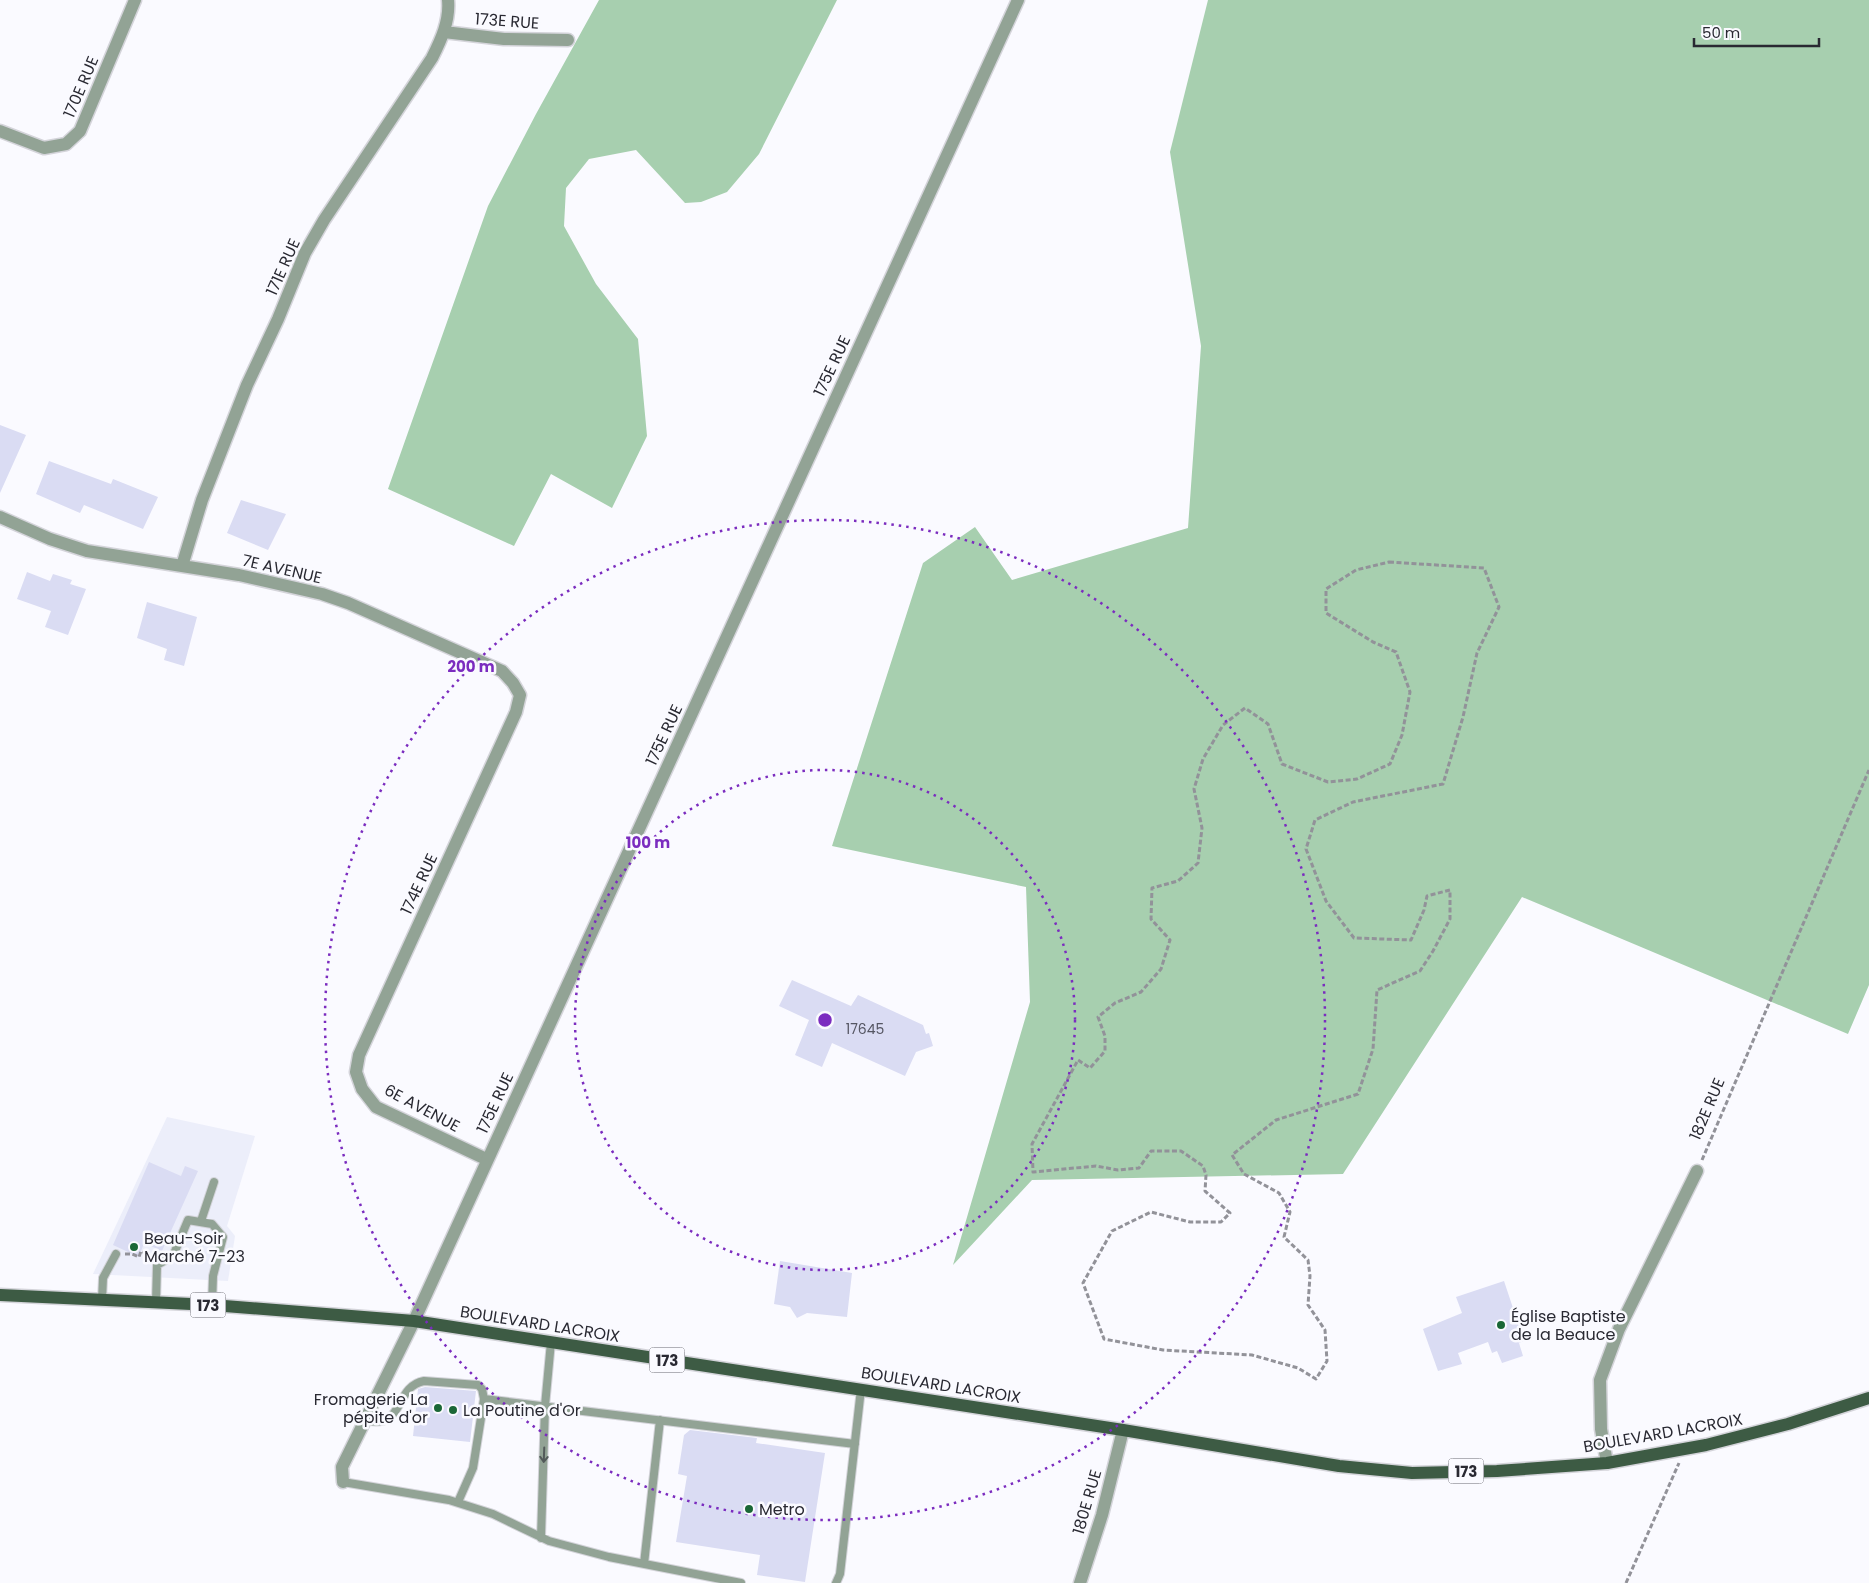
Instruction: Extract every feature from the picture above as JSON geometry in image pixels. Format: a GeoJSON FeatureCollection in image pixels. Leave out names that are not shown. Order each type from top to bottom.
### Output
{"type":"FeatureCollection","features":[{"type":"Feature","properties":{"kind":"main road","name":"BOULEVARD LACROIX"},"geometry":{"type":"LineString","coordinates":[[0,1295],[212,1305],[414,1320],[1123,1430],[1339,1466],[1412,1472],[1497,1471],[1606,1463],[1685,1449],[1788,1424],[1869,1398]]}},
{"type":"Feature","properties":{"kind":"street","name":"170E RUE"},"geometry":{"type":"LineString","coordinates":[[0,131],[44,148],[66,144],[80,130],[135,0]]}},
{"type":"Feature","properties":{"kind":"street","name":"171E RUE"},"geometry":{"type":"LineString","coordinates":[[182,566],[202,500],[247,385],[278,319],[305,254],[324,220],[432,58],[444,32],[449,11],[448,0]]}},
{"type":"Feature","properties":{"kind":"street","name":"175E RUE"},"geometry":{"type":"LineString","coordinates":[[343,1482],[342,1467],[414,1320],[486,1159],[1018,0]]}},
{"type":"Feature","properties":{"kind":"street","name":"173E RUE"},"geometry":{"type":"LineString","coordinates":[[444,32],[504,39],[568,40]]}},
{"type":"Feature","properties":{"kind":"street","name":"7E AVENUE"},"geometry":{"type":"LineString","coordinates":[[0,517],[50,539],[87,551],[239,575],[322,594],[348,603],[502,671],[513,682],[520,695],[516,712]]}},
{"type":"Feature","properties":{"kind":"street","name":"174E RUE"},"geometry":{"type":"LineString","coordinates":[[356,1072],[359,1055],[516,712]]}},
{"type":"Feature","properties":{"kind":"street","name":"6E AVENUE"},"geometry":{"type":"LineString","coordinates":[[356,1072],[362,1089],[376,1107],[486,1159]]}},
{"type":"Feature","properties":{"kind":"street"},"geometry":{"type":"LineString","coordinates":[[1606,1463],[1600,1429],[1600,1380],[1619,1329],[1698,1170]]}},
{"type":"Feature","properties":{"kind":"street","name":"180E RUE"},"geometry":{"type":"LineString","coordinates":[[1080,1583],[1102,1515],[1123,1430]]}},
{"type":"Feature","properties":{"kind":"lane"},"geometry":{"type":"LineString","coordinates":[[201,1221],[214,1182]]}},
{"type":"Feature","properties":{"kind":"lane"},"geometry":{"type":"LineString","coordinates":[[156,1303],[158,1265],[173,1256],[188,1220],[212,1224],[223,1237],[213,1276],[212,1305]]}},
{"type":"Feature","properties":{"kind":"lane"},"geometry":{"type":"LineString","coordinates":[[102,1300],[104,1278],[116,1254]]}},
{"type":"Feature","properties":{"kind":"lane"},"geometry":{"type":"LineString","coordinates":[[541,1538],[545,1406],[551,1342]]}},
{"type":"Feature","properties":{"kind":"lane"},"geometry":{"type":"LineString","coordinates":[[365,1420],[380,1422],[388,1420],[393,1416],[410,1389],[418,1382],[478,1385],[482,1389],[484,1399],[474,1468],[458,1502]]}},
{"type":"Feature","properties":{"kind":"lane"},"geometry":{"type":"LineString","coordinates":[[836,1583],[840,1574],[861,1389]]}},
{"type":"Feature","properties":{"kind":"lane"},"geometry":{"type":"LineString","coordinates":[[484,1399],[855,1444]]}},
{"type":"Feature","properties":{"kind":"lane"},"geometry":{"type":"LineString","coordinates":[[644,1564],[660,1420]]}},
{"type":"Feature","properties":{"kind":"lane"},"geometry":{"type":"LineString","coordinates":[[343,1482],[458,1502],[493,1514],[541,1538],[609,1557],[741,1583]]}},
{"type":"Feature","properties":{"kind":"path"},"geometry":{"type":"LineString","coordinates":[[1389,562],[1484,568],[1499,607],[1476,653],[1463,717],[1443,784],[1353,802],[1315,820],[1306,849],[1326,902],[1354,938],[1410,940],[1424,910],[1427,896],[1450,890],[1450,919],[1420,972],[1377,990],[1374,1049],[1358,1094],[1276,1120],[1232,1155],[1244,1174],[1279,1193],[1290,1212],[1284,1238],[1308,1260],[1308,1305],[1325,1330],[1327,1361],[1316,1378],[1298,1368],[1252,1355],[1163,1350],[1104,1339],[1083,1283],[1112,1231],[1151,1212],[1190,1222],[1221,1222],[1230,1213],[1205,1191],[1206,1175],[1203,1166],[1181,1151],[1152,1151],[1139,1168],[1118,1170],[1096,1166],[1033,1172],[1032,1144],[1078,1060],[1090,1068],[1106,1051],[1105,1036],[1098,1017],[1115,1003],[1141,992],[1161,969],[1170,940],[1151,919],[1152,888],[1178,881],[1198,863],[1202,828],[1194,789],[1203,759],[1223,725],[1246,708],[1268,724],[1282,764],[1328,782],[1357,779],[1390,764],[1402,735],[1410,692],[1396,652],[1373,642],[1326,613],[1326,588],[1356,570],[1389,562]]}},
{"type":"Feature","properties":{"kind":"path","name":"182E RUE"},"geometry":{"type":"LineString","coordinates":[[1698,1170],[1869,770]]}},
{"type":"Feature","properties":{"kind":"path"},"geometry":{"type":"LineString","coordinates":[[116,1254],[139,1256],[141,1251],[151,1256],[158,1265]]}},
{"type":"Feature","properties":{"kind":"path"},"geometry":{"type":"LineString","coordinates":[[1626,1583],[1685,1449]]}},
{"type":"Feature","properties":{"kind":"shaded area"},"geometry":{"type":"Polygon","coordinates":[[[167,1117],[255,1136],[227,1226],[235,1236],[228,1281],[93,1274],[167,1117]]]}},
{"type":"Feature","properties":{"kind":"green space"},"geometry":{"type":"Polygon","coordinates":[[[599,0],[837,0],[759,154],[727,192],[701,202],[685,203],[636,150],[589,159],[566,188],[564,226],[596,284],[638,339],[647,436],[612,508],[551,474],[514,546],[388,489],[488,206],[599,0]]]}},
{"type":"Feature","properties":{"kind":"green space"},"geometry":{"type":"Polygon","coordinates":[[[1208,0],[1869,0],[1869,985],[1848,1034],[1522,897],[1343,1174],[1032,1180],[953,1265],[1030,1002],[1026,887],[832,846],[923,563],[975,527],[1012,580],[1188,528],[1201,346],[1170,152],[1208,0]]]}},
{"type":"Feature","properties":{"kind":"building"},"geometry":{"type":"Polygon","coordinates":[[[0,425],[26,435],[0,493],[0,425]]]}},
{"type":"Feature","properties":{"kind":"building"},"geometry":{"type":"Polygon","coordinates":[[[49,461],[111,484],[113,479],[158,497],[143,529],[84,505],[80,513],[36,494],[49,461]]]}},
{"type":"Feature","properties":{"kind":"building"},"geometry":{"type":"Polygon","coordinates":[[[241,500],[286,514],[268,550],[227,533],[241,500]]]}},
{"type":"Feature","properties":{"kind":"building"},"geometry":{"type":"Polygon","coordinates":[[[27,572],[50,581],[53,574],[72,580],[70,584],[86,589],[68,635],[45,627],[51,611],[17,599],[27,572]]]}},
{"type":"Feature","properties":{"kind":"building"},"geometry":{"type":"Polygon","coordinates":[[[147,602],[197,617],[184,666],[164,660],[167,649],[137,638],[147,602]]]}},
{"type":"Feature","properties":{"kind":"building"},"geometry":{"type":"Polygon","coordinates":[[[792,980],[851,1006],[858,995],[923,1025],[926,1034],[929,1033],[933,1046],[916,1052],[905,1076],[832,1043],[822,1067],[795,1055],[809,1020],[779,1006],[792,980]]]}},
{"type":"Feature","properties":{"kind":"building"},"geometry":{"type":"Polygon","coordinates":[[[149,1162],[181,1176],[185,1166],[198,1171],[162,1251],[144,1243],[139,1257],[113,1245],[149,1162]]]}},
{"type":"Feature","properties":{"kind":"building"},"geometry":{"type":"Polygon","coordinates":[[[780,1261],[852,1273],[847,1317],[807,1313],[797,1318],[790,1307],[774,1304],[780,1261]]]}},
{"type":"Feature","properties":{"kind":"building","name":"Église Baptiste de la Beauce"},"geometry":{"type":"Polygon","coordinates":[[[1504,1281],[1524,1341],[1519,1343],[1523,1356],[1502,1363],[1497,1351],[1492,1353],[1488,1342],[1458,1353],[1462,1364],[1438,1371],[1423,1329],[1462,1313],[1456,1297],[1504,1281]]]}},
{"type":"Feature","properties":{"kind":"building"},"geometry":{"type":"Polygon","coordinates":[[[425,1387],[476,1391],[470,1442],[413,1436],[418,1389],[425,1387]]]}},
{"type":"Feature","properties":{"kind":"building","name":"Metro"},"geometry":{"type":"Polygon","coordinates":[[[690,1430],[757,1438],[756,1443],[825,1453],[805,1582],[757,1575],[760,1555],[676,1542],[687,1476],[678,1474],[684,1435],[690,1430]]]}},
{"type":"Feature","properties":{"kind":"place","name":"Beau-Soir Marché 7-23"},"geometry":{"type":"Point","coordinates":[134,1247]}},
{"type":"Feature","properties":{"kind":"place","name":"Église Baptiste de la Beauce"},"geometry":{"type":"Point","coordinates":[1501,1325]}},
{"type":"Feature","properties":{"kind":"place","name":"Fromagerie La pépite d'or"},"geometry":{"type":"Point","coordinates":[438,1408]}},
{"type":"Feature","properties":{"kind":"place","name":"La Poutine d'Or"},"geometry":{"type":"Point","coordinates":[453,1410]}},
{"type":"Feature","properties":{"kind":"place","name":"Metro"},"geometry":{"type":"Point","coordinates":[749,1509]}}]}
